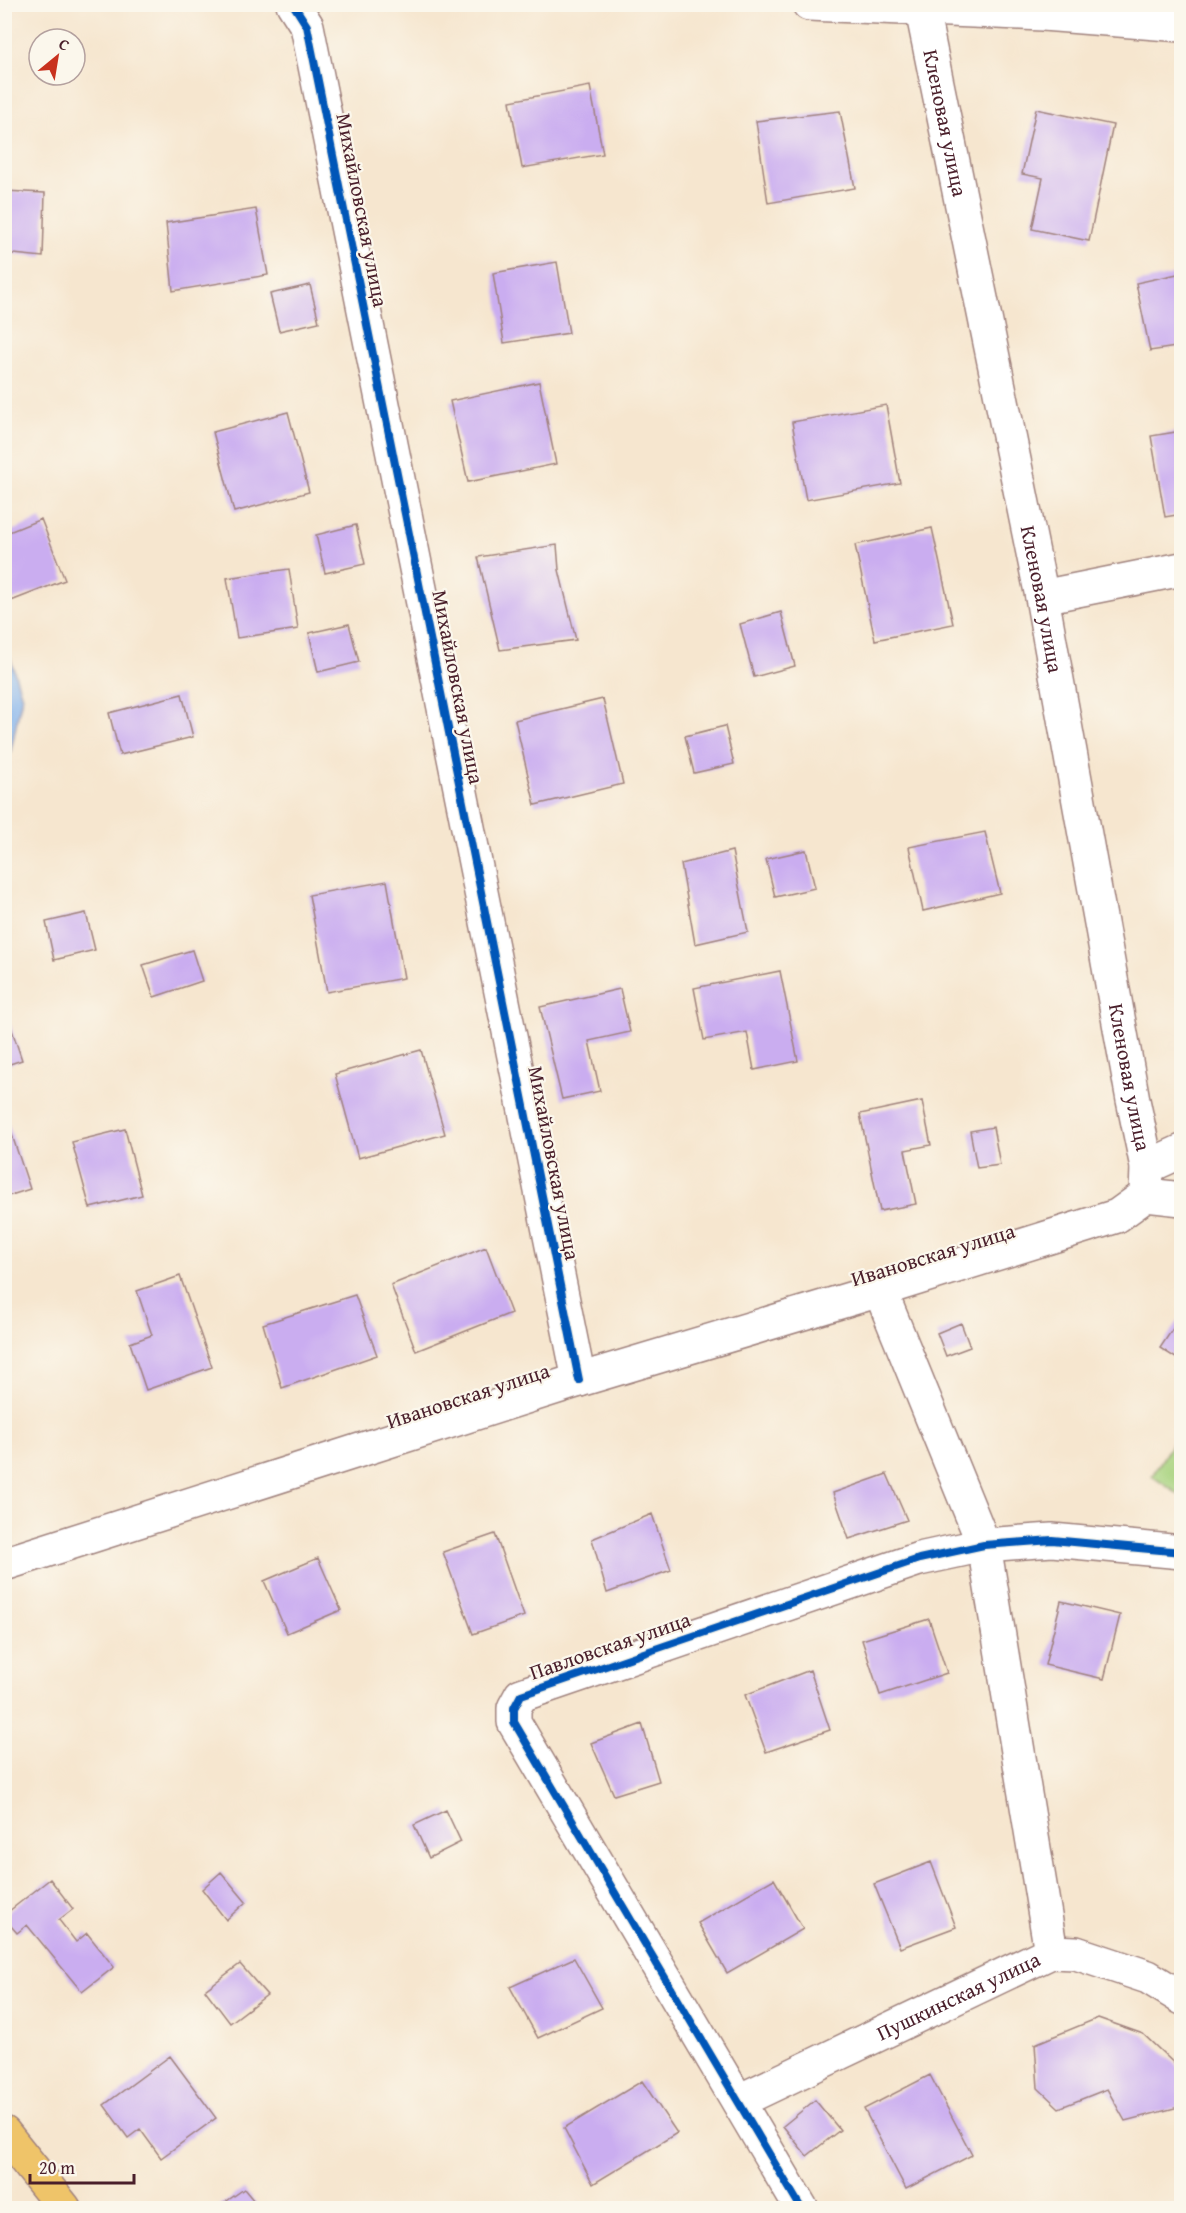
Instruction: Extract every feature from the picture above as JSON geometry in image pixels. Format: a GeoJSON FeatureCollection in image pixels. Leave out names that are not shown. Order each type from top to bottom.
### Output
{"type":"FeatureCollection","features":[{"type":"Feature","properties":{"kind":"main road"},"geometry":{"type":"LineString","coordinates":[[4,2133],[64,2208]]}},
{"type":"Feature","properties":{"kind":"street","name":"Михайловская улица"},"geometry":{"type":"LineString","coordinates":[[293,4],[307,26],[579,1380]]}},
{"type":"Feature","properties":{"kind":"street"},"geometry":{"type":"LineString","coordinates":[[809,4],[924,7],[1182,25]]}},
{"type":"Feature","properties":{"kind":"street","name":"Кленовая улица"},"geometry":{"type":"LineString","coordinates":[[924,7],[1042,597],[1147,1181]]}},
{"type":"Feature","properties":{"kind":"street"},"geometry":{"type":"LineString","coordinates":[[1042,597],[1182,569]]}},
{"type":"Feature","properties":{"kind":"street","name":"Ивановская улица"},"geometry":{"type":"LineString","coordinates":[[4,1564],[579,1380],[1117,1216],[1147,1181],[1182,1151]]}},
{"type":"Feature","properties":{"kind":"street"},"geometry":{"type":"LineString","coordinates":[[1147,1181],[1182,1198]]}},
{"type":"Feature","properties":{"kind":"street"},"geometry":{"type":"LineString","coordinates":[[880,1290],[984,1545],[1051,1952]]}},
{"type":"Feature","properties":{"kind":"street","name":"Павловская улица"},"geometry":{"type":"LineString","coordinates":[[801,2208],[514,1722],[514,1708],[521,1695],[919,1559],[984,1545],[1052,1540],[1182,1552]]}},
{"type":"Feature","properties":{"kind":"street","name":"Пушкинская улица"},"geometry":{"type":"LineString","coordinates":[[739,2102],[1051,1952],[1076,1953],[1138,1973],[1182,1998]]}},
{"type":"Feature","properties":{"kind":"green space"},"geometry":{"type":"Polygon","coordinates":[[[1181,1429],[1181,1496],[1152,1476],[1181,1429]]]}},
{"type":"Feature","properties":{"kind":"water"},"geometry":{"type":"Polygon","coordinates":[[[4,641],[22,697],[5,778],[4,641]]]}},
{"type":"Feature","properties":{"kind":"building"},"geometry":{"type":"Polygon","coordinates":[[[590,86],[603,154],[522,168],[510,101],[590,86]]]}},
{"type":"Feature","properties":{"kind":"building"},"geometry":{"type":"Polygon","coordinates":[[[1036,109],[1113,125],[1089,241],[1032,229],[1043,178],[1022,174],[1036,109]]]}},
{"type":"Feature","properties":{"kind":"building"},"geometry":{"type":"Polygon","coordinates":[[[840,111],[855,188],[768,203],[756,121],[840,111]]]}},
{"type":"Feature","properties":{"kind":"building"},"geometry":{"type":"Polygon","coordinates":[[[4,191],[45,193],[43,257],[4,253],[4,191]]]}},
{"type":"Feature","properties":{"kind":"building"},"geometry":{"type":"Polygon","coordinates":[[[256,209],[268,275],[173,291],[166,223],[256,209]]]}},
{"type":"Feature","properties":{"kind":"building"},"geometry":{"type":"Polygon","coordinates":[[[557,262],[569,333],[504,343],[493,273],[557,262]]]}},
{"type":"Feature","properties":{"kind":"building"},"geometry":{"type":"Polygon","coordinates":[[[1182,273],[1182,346],[1150,351],[1136,283],[1182,273]]]}},
{"type":"Feature","properties":{"kind":"building"},"geometry":{"type":"Polygon","coordinates":[[[310,285],[319,322],[279,331],[270,294],[310,285]]]}},
{"type":"Feature","properties":{"kind":"building"},"geometry":{"type":"Polygon","coordinates":[[[539,382],[556,464],[468,482],[450,401],[539,382]]]}},
{"type":"Feature","properties":{"kind":"building"},"geometry":{"type":"Polygon","coordinates":[[[886,405],[900,483],[806,500],[792,422],[886,405]]]}},
{"type":"Feature","properties":{"kind":"building"},"geometry":{"type":"Polygon","coordinates":[[[288,412],[309,492],[234,512],[213,432],[288,412]]]}},
{"type":"Feature","properties":{"kind":"building"},"geometry":{"type":"Polygon","coordinates":[[[1182,431],[1182,514],[1165,517],[1151,436],[1182,431]]]}},
{"type":"Feature","properties":{"kind":"building"},"geometry":{"type":"Polygon","coordinates":[[[41,519],[65,580],[11,601],[4,585],[4,534],[41,519]]]}},
{"type":"Feature","properties":{"kind":"building"},"geometry":{"type":"Polygon","coordinates":[[[356,525],[365,564],[325,573],[316,535],[356,525]]]}},
{"type":"Feature","properties":{"kind":"building"},"geometry":{"type":"Polygon","coordinates":[[[932,528],[953,624],[875,640],[855,545],[932,528]]]}},
{"type":"Feature","properties":{"kind":"building"},"geometry":{"type":"Polygon","coordinates":[[[557,545],[559,570],[576,640],[500,650],[478,557],[557,545]]]}},
{"type":"Feature","properties":{"kind":"building"},"geometry":{"type":"Polygon","coordinates":[[[289,569],[298,629],[237,638],[227,578],[289,569]]]}},
{"type":"Feature","properties":{"kind":"building"},"geometry":{"type":"Polygon","coordinates":[[[781,612],[795,666],[754,677],[740,624],[781,612]]]}},
{"type":"Feature","properties":{"kind":"building"},"geometry":{"type":"Polygon","coordinates":[[[349,624],[359,662],[318,672],[309,633],[349,624]]]}},
{"type":"Feature","properties":{"kind":"building"},"geometry":{"type":"Polygon","coordinates":[[[182,694],[193,737],[120,755],[109,713],[182,694]]]}},
{"type":"Feature","properties":{"kind":"building"},"geometry":{"type":"Polygon","coordinates":[[[603,699],[623,784],[535,805],[515,720],[603,699]]]}},
{"type":"Feature","properties":{"kind":"building"},"geometry":{"type":"Polygon","coordinates":[[[725,726],[734,764],[694,773],[685,736],[725,726]]]}},
{"type":"Feature","properties":{"kind":"building"},"geometry":{"type":"Polygon","coordinates":[[[985,832],[1000,893],[923,911],[909,847],[985,832]]]}},
{"type":"Feature","properties":{"kind":"building"},"geometry":{"type":"Polygon","coordinates":[[[806,850],[815,888],[775,897],[766,859],[806,850]]]}},
{"type":"Feature","properties":{"kind":"building"},"geometry":{"type":"Polygon","coordinates":[[[732,851],[748,932],[695,944],[681,864],[732,851]]]}},
{"type":"Feature","properties":{"kind":"building"},"geometry":{"type":"Polygon","coordinates":[[[387,881],[404,978],[327,992],[309,895],[387,881]]]}},
{"type":"Feature","properties":{"kind":"building"},"geometry":{"type":"Polygon","coordinates":[[[86,913],[95,950],[54,960],[46,922],[86,913]]]}},
{"type":"Feature","properties":{"kind":"building"},"geometry":{"type":"Polygon","coordinates":[[[192,950],[202,981],[154,997],[143,965],[192,950]]]}},
{"type":"Feature","properties":{"kind":"building"},"geometry":{"type":"Polygon","coordinates":[[[780,971],[798,1061],[754,1070],[747,1032],[704,1040],[694,988],[780,971]]]}},
{"type":"Feature","properties":{"kind":"building"},"geometry":{"type":"Polygon","coordinates":[[[620,989],[630,1032],[589,1041],[600,1091],[562,1099],[540,1007],[620,989]]]}},
{"type":"Feature","properties":{"kind":"building"},"geometry":{"type":"Polygon","coordinates":[[[4,1006],[22,1060],[4,1066],[4,1006]]]}},
{"type":"Feature","properties":{"kind":"building"},"geometry":{"type":"Polygon","coordinates":[[[421,1050],[445,1134],[358,1158],[335,1074],[421,1050]]]}},
{"type":"Feature","properties":{"kind":"building"},"geometry":{"type":"Polygon","coordinates":[[[922,1101],[931,1145],[905,1150],[916,1204],[880,1211],[860,1114],[922,1101]]]}},
{"type":"Feature","properties":{"kind":"building"},"geometry":{"type":"Polygon","coordinates":[[[5,1114],[30,1189],[5,1197],[5,1114]]]}},
{"type":"Feature","properties":{"kind":"building"},"geometry":{"type":"Polygon","coordinates":[[[993,1127],[1000,1165],[977,1168],[970,1131],[993,1127]]]}},
{"type":"Feature","properties":{"kind":"building"},"geometry":{"type":"Polygon","coordinates":[[[125,1129],[142,1195],[90,1208],[72,1142],[125,1129]]]}},
{"type":"Feature","properties":{"kind":"building"},"geometry":{"type":"Polygon","coordinates":[[[486,1247],[511,1313],[416,1351],[391,1285],[486,1247]]]}},
{"type":"Feature","properties":{"kind":"building"},"geometry":{"type":"Polygon","coordinates":[[[180,1276],[212,1367],[146,1390],[130,1343],[152,1335],[137,1291],[180,1276]]]}},
{"type":"Feature","properties":{"kind":"building"},"geometry":{"type":"Polygon","coordinates":[[[355,1295],[377,1355],[282,1388],[263,1324],[355,1295]]]}},
{"type":"Feature","properties":{"kind":"building"},"geometry":{"type":"Polygon","coordinates":[[[1182,1315],[1182,1362],[1160,1348],[1182,1315]]]}},
{"type":"Feature","properties":{"kind":"building"},"geometry":{"type":"Polygon","coordinates":[[[961,1323],[970,1347],[946,1356],[937,1333],[961,1323]]]}},
{"type":"Feature","properties":{"kind":"building"},"geometry":{"type":"Polygon","coordinates":[[[887,1474],[907,1520],[849,1539],[833,1493],[887,1474]]]}},
{"type":"Feature","properties":{"kind":"building"},"geometry":{"type":"Polygon","coordinates":[[[652,1514],[671,1570],[607,1593],[592,1539],[652,1514]]]}},
{"type":"Feature","properties":{"kind":"building"},"geometry":{"type":"Polygon","coordinates":[[[495,1534],[524,1616],[473,1634],[443,1552],[495,1534]]]}},
{"type":"Feature","properties":{"kind":"building"},"geometry":{"type":"Polygon","coordinates":[[[318,1558],[341,1610],[287,1633],[264,1581],[318,1558]]]}},
{"type":"Feature","properties":{"kind":"building"},"geometry":{"type":"Polygon","coordinates":[[[1061,1601],[1120,1615],[1104,1679],[1045,1665],[1061,1601]]]}},
{"type":"Feature","properties":{"kind":"building"},"geometry":{"type":"Polygon","coordinates":[[[929,1619],[947,1673],[880,1695],[862,1640],[929,1619]]]}},
{"type":"Feature","properties":{"kind":"building"},"geometry":{"type":"Polygon","coordinates":[[[810,1670],[830,1730],[766,1752],[745,1695],[810,1670]]]}},
{"type":"Feature","properties":{"kind":"building"},"geometry":{"type":"Polygon","coordinates":[[[642,1724],[659,1781],[614,1795],[591,1743],[642,1724]]]}},
{"type":"Feature","properties":{"kind":"building"},"geometry":{"type":"Polygon","coordinates":[[[446,1810],[461,1842],[429,1858],[414,1825],[446,1810]]]}},
{"type":"Feature","properties":{"kind":"building"},"geometry":{"type":"Polygon","coordinates":[[[931,1862],[956,1927],[900,1948],[874,1884],[931,1862]]]}},
{"type":"Feature","properties":{"kind":"building"},"geometry":{"type":"Polygon","coordinates":[[[221,1872],[246,1902],[226,1920],[202,1889],[221,1872]]]}},
{"type":"Feature","properties":{"kind":"building"},"geometry":{"type":"Polygon","coordinates":[[[50,1879],[73,1909],[59,1920],[76,1942],[87,1933],[114,1967],[82,1992],[27,1925],[17,1933],[4,1918],[4,1915],[50,1879]]]}},
{"type":"Feature","properties":{"kind":"building"},"geometry":{"type":"Polygon","coordinates":[[[774,1879],[803,1929],[727,1973],[698,1923],[774,1879]]]}},
{"type":"Feature","properties":{"kind":"building"},"geometry":{"type":"Polygon","coordinates":[[[574,1958],[602,2008],[538,2038],[510,1987],[574,1958]]]}},
{"type":"Feature","properties":{"kind":"building"},"geometry":{"type":"Polygon","coordinates":[[[240,1964],[267,1995],[230,2023],[205,1990],[240,1964]]]}},
{"type":"Feature","properties":{"kind":"building"},"geometry":{"type":"Polygon","coordinates":[[[1098,2018],[1143,2034],[1181,2070],[1179,2107],[1125,2121],[1107,2089],[1059,2108],[1038,2088],[1035,2044],[1098,2018]]]}},
{"type":"Feature","properties":{"kind":"building"},"geometry":{"type":"Polygon","coordinates":[[[170,2056],[216,2118],[161,2158],[140,2129],[128,2138],[104,2105],[170,2056]]]}},
{"type":"Feature","properties":{"kind":"building"},"geometry":{"type":"Polygon","coordinates":[[[930,2075],[972,2155],[906,2189],[864,2109],[930,2075]]]}},
{"type":"Feature","properties":{"kind":"building"},"geometry":{"type":"Polygon","coordinates":[[[642,2081],[677,2133],[593,2184],[564,2128],[642,2081]]]}},
{"type":"Feature","properties":{"kind":"building"},"geometry":{"type":"Polygon","coordinates":[[[815,2100],[840,2130],[807,2156],[783,2126],[815,2100]]]}},
{"type":"Feature","properties":{"kind":"building"},"geometry":{"type":"Polygon","coordinates":[[[244,2189],[260,2208],[217,2208],[244,2189]]]}},
{"type":"Feature","properties":{"kind":"cycle path"},"geometry":{"type":"LineString","coordinates":[[293,4],[307,26],[579,1380]]}},
{"type":"Feature","properties":{"kind":"cycle path"},"geometry":{"type":"LineString","coordinates":[[801,2208],[514,1722],[514,1708],[521,1695],[919,1559],[984,1545],[1052,1540],[1182,1552]]}}]}
